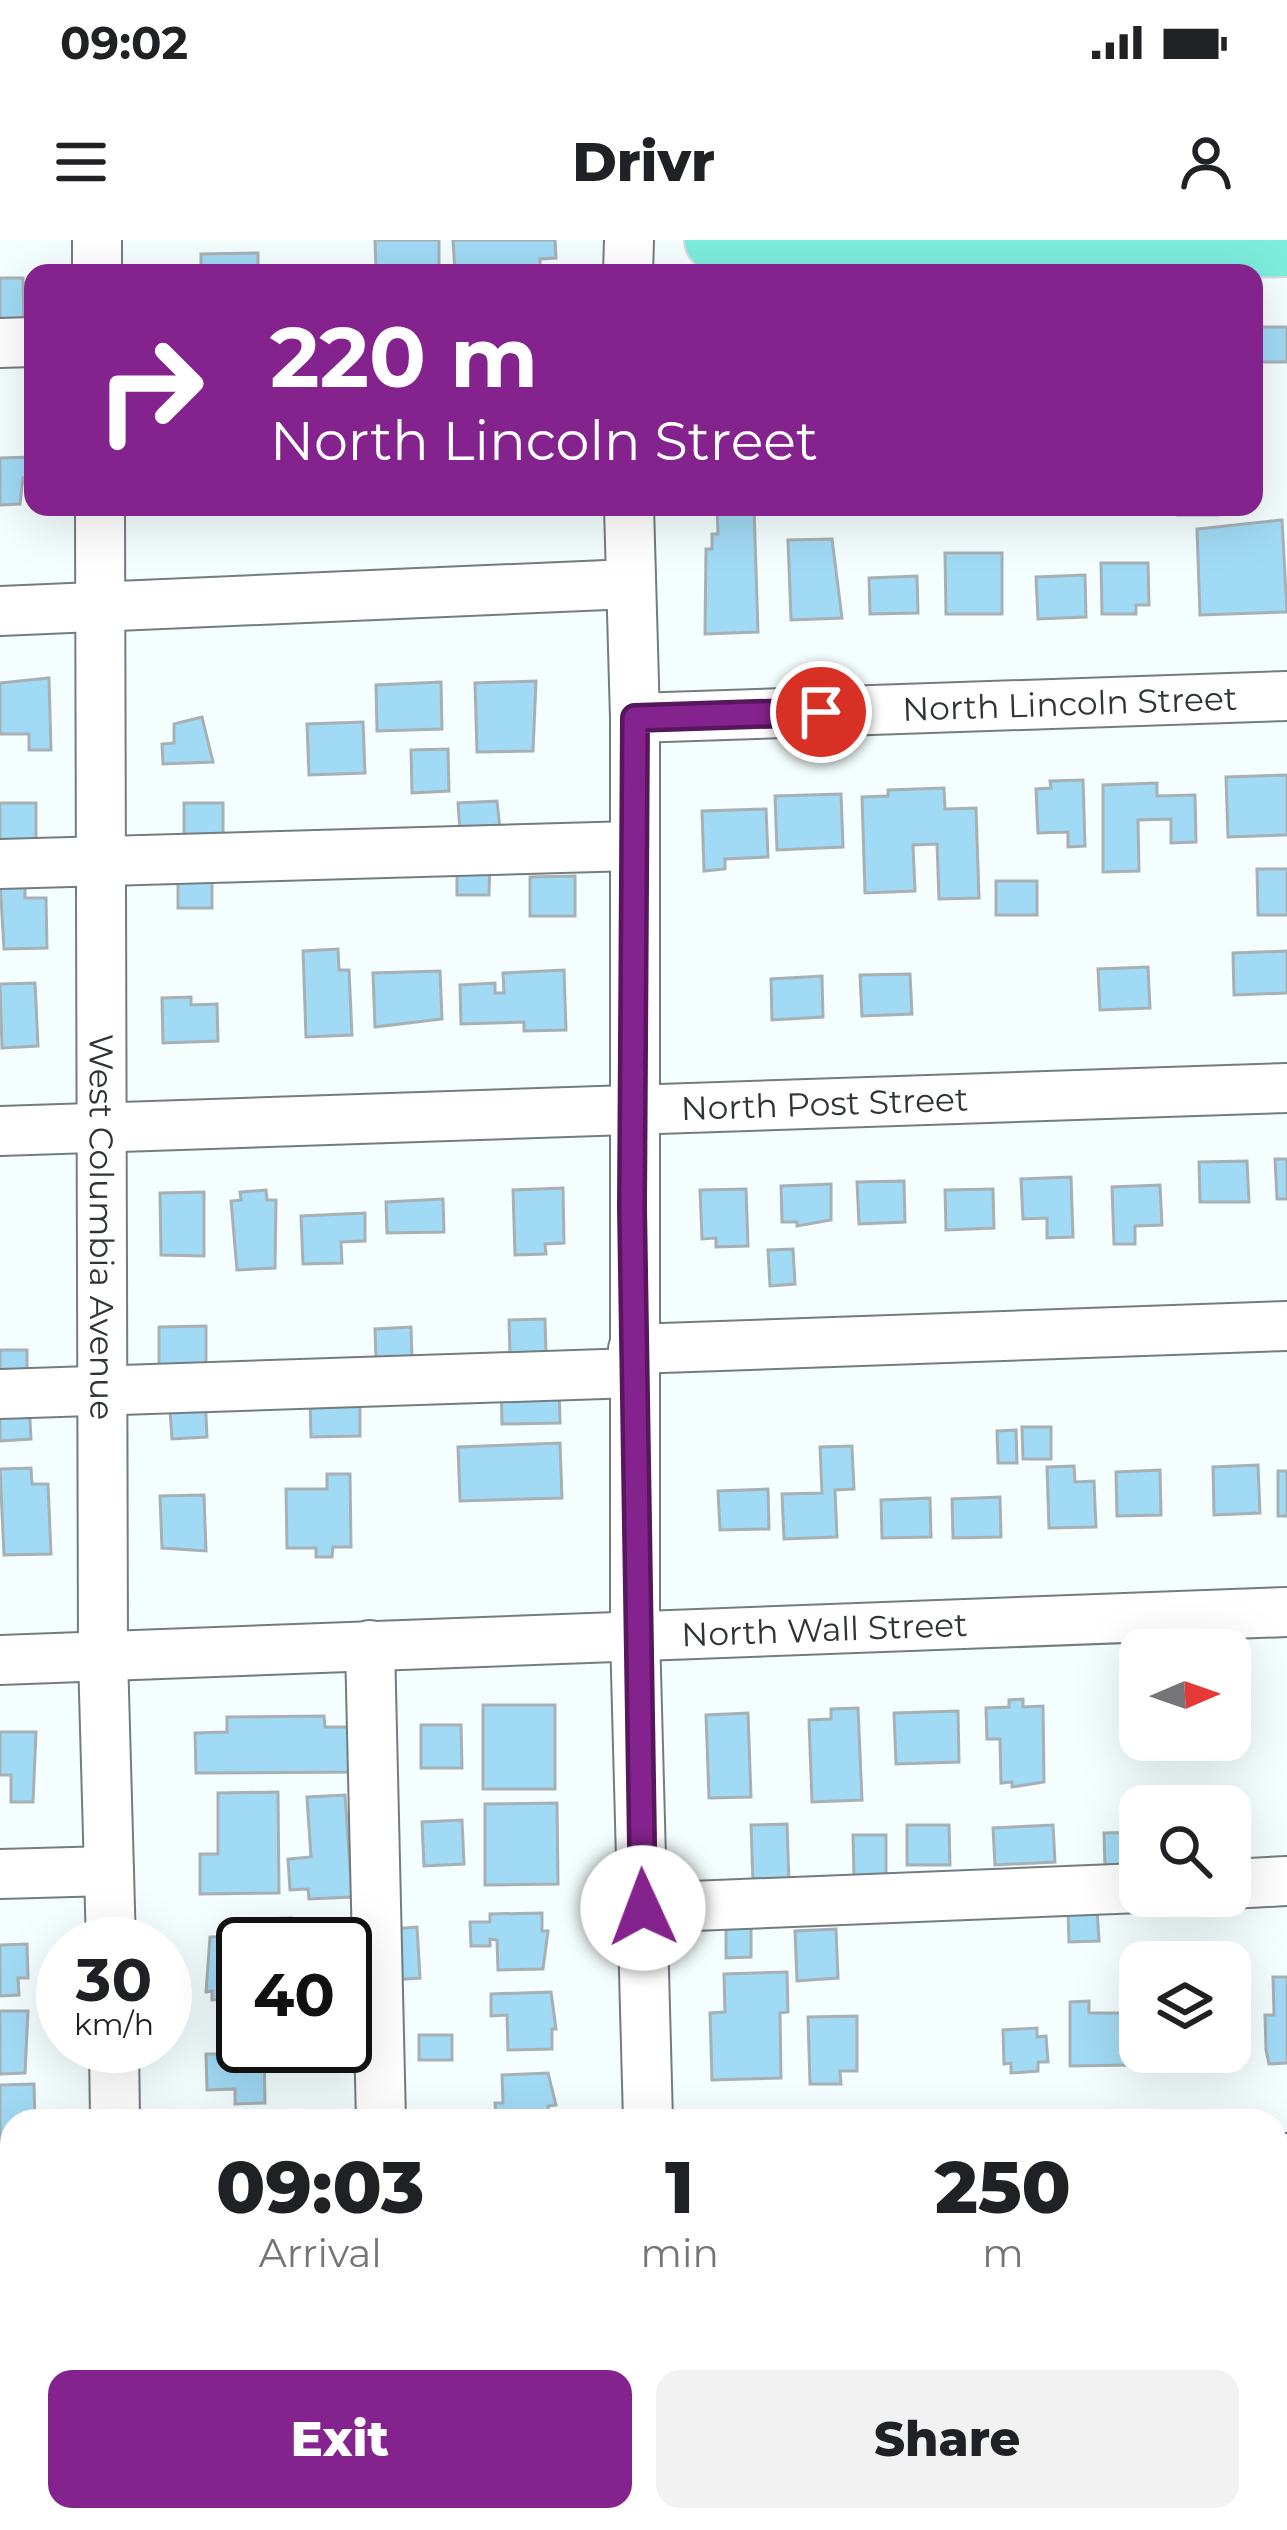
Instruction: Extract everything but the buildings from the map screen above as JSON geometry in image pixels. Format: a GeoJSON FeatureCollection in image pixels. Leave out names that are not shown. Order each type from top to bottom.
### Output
{"type":"FeatureCollection","features":[{"type":"Feature","properties":{"kind":"main road"},"geometry":{"type":"LineString","coordinates":[[715,240],[833,256],[1287,246]]}},
{"type":"Feature","properties":{"kind":"street","name":"West Columbia Avenue"},"geometry":{"type":"LineString","coordinates":[[100,516],[103,1656],[111,1917]]}},
{"type":"Feature","properties":{"kind":"street"},"geometry":{"type":"LineString","coordinates":[[629,516],[635,718],[631,1113],[635,1634],[647,2109]]}},
{"type":"Feature","properties":{"kind":"street"},"geometry":{"type":"LineString","coordinates":[[0,611],[630,584]]}},
{"type":"Feature","properties":{"kind":"street","name":"North Lincoln Street"},"geometry":{"type":"LineString","coordinates":[[635,718],[1287,696]]}},
{"type":"Feature","properties":{"kind":"street"},"geometry":{"type":"LineString","coordinates":[[0,864],[633,847]]}},
{"type":"Feature","properties":{"kind":"street","name":"North Post Street"},"geometry":{"type":"LineString","coordinates":[[0,1131],[1287,1088]]}},
{"type":"Feature","properties":{"kind":"street"},"geometry":{"type":"LineString","coordinates":[[0,1394],[1287,1326]]}},
{"type":"Feature","properties":{"kind":"street","name":"North Wall Street"},"geometry":{"type":"LineString","coordinates":[[0,1660],[1287,1612]]}},
{"type":"Feature","properties":{"kind":"street"},"geometry":{"type":"LineString","coordinates":[[370,1645],[381,2109]]}},
{"type":"Feature","properties":{"kind":"street"},"geometry":{"type":"LineString","coordinates":[[0,1874],[110,1870]]}},
{"type":"Feature","properties":{"kind":"street"},"geometry":{"type":"LineString","coordinates":[[1251,1883],[1287,1882]]}},
{"type":"Feature","properties":{"kind":"street"},"geometry":{"type":"LineString","coordinates":[[643,1908],[1119,1889]]}},
{"type":"Feature","properties":{"kind":"street"},"geometry":{"type":"LineString","coordinates":[[115,2073],[116,2109]]}},
{"type":"Feature","properties":{"kind":"route"},"geometry":{"type":"LineString","coordinates":[[643,1908],[635,1634],[631,1113],[635,718],[821,712]]}}]}
